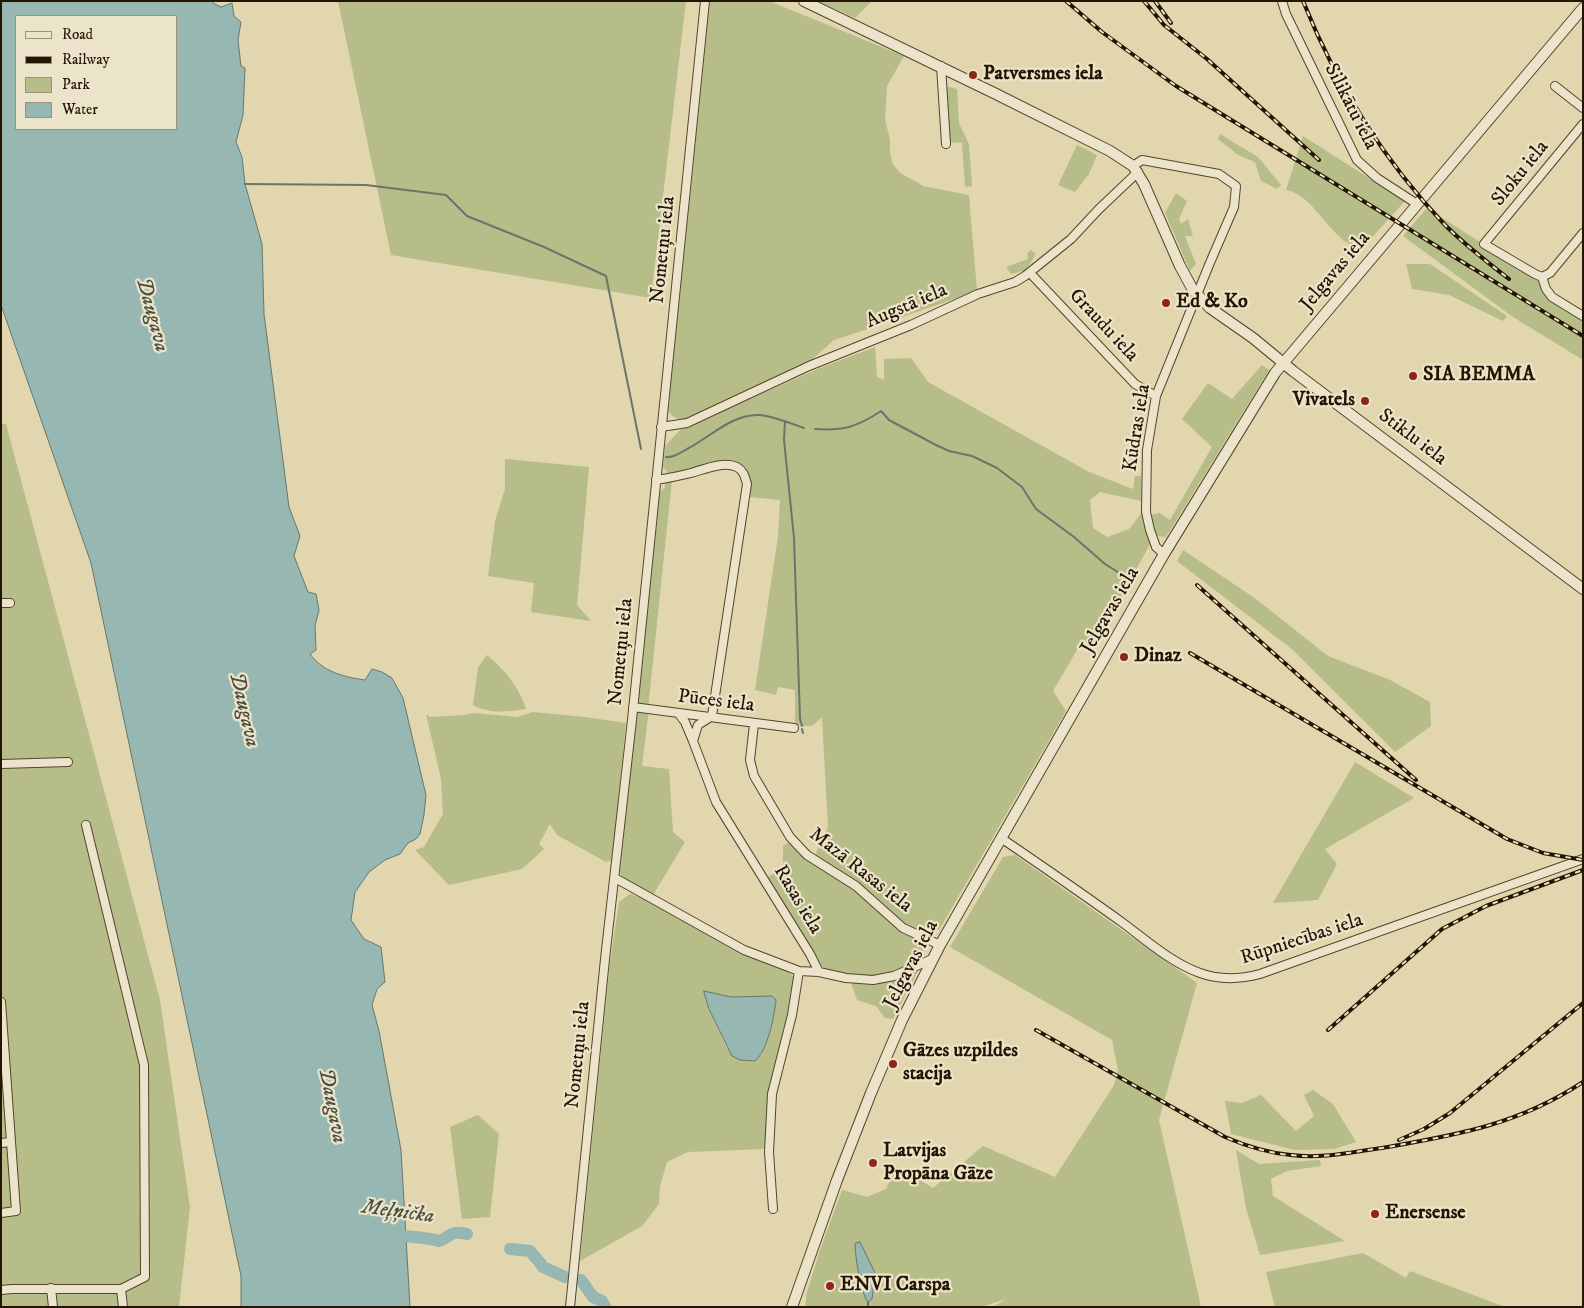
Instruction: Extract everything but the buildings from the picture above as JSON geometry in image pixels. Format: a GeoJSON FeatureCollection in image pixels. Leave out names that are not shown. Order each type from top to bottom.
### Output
{"type":"FeatureCollection","features":[{"type":"Feature","properties":{"kind":"street","name":"Nometņu iela"},"geometry":{"type":"LineString","coordinates":[[570,1307],[705,1]]}},
{"type":"Feature","properties":{"kind":"street"},"geometry":{"type":"LineString","coordinates":[[804,1],[941,66],[1110,151],[1136,169],[1186,280],[1197,295]]}},
{"type":"Feature","properties":{"kind":"street","name":"Silikātu iela"},"geometry":{"type":"LineString","coordinates":[[1282,1],[1286,14],[1356,160],[1377,178],[1417,204]]}},
{"type":"Feature","properties":{"kind":"street","name":"Jelgavas iela"},"geometry":{"type":"LineString","coordinates":[[792,1307],[837,1180],[902,1020],[940,945],[1164,554],[1275,373],[1583,8]]}},
{"type":"Feature","properties":{"kind":"street"},"geometry":{"type":"LineString","coordinates":[[941,66],[946,144]]}},
{"type":"Feature","properties":{"kind":"street"},"geometry":{"type":"LineString","coordinates":[[1555,86],[1583,108]]}},
{"type":"Feature","properties":{"kind":"street","name":"Sloku iela"},"geometry":{"type":"LineString","coordinates":[[1542,276],[1535,274],[1484,244],[1583,124]]}},
{"type":"Feature","properties":{"kind":"street","name":"Kūdras iela"},"geometry":{"type":"LineString","coordinates":[[1136,169],[1142,160],[1219,174],[1236,186],[1234,207],[1156,396],[1147,450],[1146,512],[1156,547],[1164,554]]}},
{"type":"Feature","properties":{"kind":"street","name":"Augstā iela"},"geometry":{"type":"LineString","coordinates":[[661,427],[687,423],[809,366],[910,325],[978,294],[1015,282],[1030,273],[1071,239],[1136,169]]}},
{"type":"Feature","properties":{"kind":"street"},"geometry":{"type":"LineString","coordinates":[[1583,233],[1550,273],[1542,276],[1546,289],[1552,296],[1583,316]]}},
{"type":"Feature","properties":{"kind":"street","name":"Graudu iela"},"geometry":{"type":"LineString","coordinates":[[1030,273],[1135,384],[1156,396]]}},
{"type":"Feature","properties":{"kind":"street","name":"Stiklu iela"},"geometry":{"type":"LineString","coordinates":[[1197,295],[1210,308],[1253,338],[1583,589]]}},
{"type":"Feature","properties":{"kind":"street"},"geometry":{"type":"LineString","coordinates":[[656,480],[690,473],[707,467],[725,465],[737,468],[744,473],[747,484],[712,716],[698,725],[693,741]]}},
{"type":"Feature","properties":{"kind":"street","name":"Pūces iela"},"geometry":{"type":"LineString","coordinates":[[633,707],[794,728]]}},
{"type":"Feature","properties":{"kind":"street","name":"Rasas iela"},"geometry":{"type":"LineString","coordinates":[[679,714],[685,722],[693,741],[716,802],[805,945],[819,972]]}},
{"type":"Feature","properties":{"kind":"street","name":"Mazā Rasas iela"},"geometry":{"type":"LineString","coordinates":[[754,724],[750,760],[754,776],[790,836],[807,855],[856,886],[903,928],[940,945]]}},
{"type":"Feature","properties":{"kind":"street"},"geometry":{"type":"LineString","coordinates":[[1,764],[68,762]]}},
{"type":"Feature","properties":{"kind":"street"},"geometry":{"type":"LineString","coordinates":[[1,1290],[51,1288],[121,1289],[145,1277],[144,1065],[86,825]]}},
{"type":"Feature","properties":{"kind":"street","name":"Rūpniecības iela"},"geometry":{"type":"LineString","coordinates":[[1001,838],[1052,872],[1176,962],[1201,974],[1226,978],[1241,978],[1260,974],[1583,859]]}},
{"type":"Feature","properties":{"kind":"street"},"geometry":{"type":"LineString","coordinates":[[615,878],[744,950],[799,971],[873,980],[894,976],[932,960]]}},
{"type":"Feature","properties":{"kind":"street"},"geometry":{"type":"LineString","coordinates":[[773,1209],[770,1152],[772,1094],[792,1015],[799,971]]}},
{"type":"Feature","properties":{"kind":"street"},"geometry":{"type":"LineString","coordinates":[[1,1002],[4,1074],[12,1142],[16,1211],[1,1213]]}},
{"type":"Feature","properties":{"kind":"street"},"geometry":{"type":"LineString","coordinates":[[1,1143],[12,1142]]}},
{"type":"Feature","properties":{"kind":"street"},"geometry":{"type":"LineString","coordinates":[[51,1288],[53,1307]]}},
{"type":"Feature","properties":{"kind":"street"},"geometry":{"type":"LineString","coordinates":[[121,1289],[123,1307]]}},
{"type":"Feature","properties":{"kind":"green space"},"geometry":{"type":"Polygon","coordinates":[[[338,1],[686,1],[651,298],[391,255],[338,1]]]}},
{"type":"Feature","properties":{"kind":"green space"},"geometry":{"type":"Polygon","coordinates":[[[710,1],[769,1],[904,56],[887,86],[885,119],[893,164],[900,173],[923,186],[969,195],[977,291],[834,340],[808,363],[689,419],[682,419],[672,416],[668,411],[710,1]]]}},
{"type":"Feature","properties":{"kind":"green space"},"geometry":{"type":"Polygon","coordinates":[[[818,1],[872,1],[855,18],[818,1]]]}},
{"type":"Feature","properties":{"kind":"green space"},"geometry":{"type":"Polygon","coordinates":[[[945,86],[957,89],[959,123],[969,144],[972,186],[965,187],[962,143],[949,142],[945,86]]]}},
{"type":"Feature","properties":{"kind":"green space"},"geometry":{"type":"Polygon","coordinates":[[[1220,134],[1258,157],[1281,185],[1277,189],[1261,181],[1255,162],[1238,155],[1218,139],[1220,134]]]}},
{"type":"Feature","properties":{"kind":"green space"},"geometry":{"type":"Polygon","coordinates":[[[1303,136],[1405,201],[1366,244],[1364,249],[1344,241],[1309,203],[1294,192],[1286,190],[1303,136]]]}},
{"type":"Feature","properties":{"kind":"green space"},"geometry":{"type":"Polygon","coordinates":[[[1077,145],[1097,155],[1089,174],[1075,192],[1058,185],[1077,145]]]}},
{"type":"Feature","properties":{"kind":"green space"},"geometry":{"type":"Polygon","coordinates":[[[1176,193],[1187,201],[1179,219],[1181,224],[1188,219],[1193,236],[1185,236],[1196,264],[1190,271],[1165,213],[1176,193]]]}},
{"type":"Feature","properties":{"kind":"green space"},"geometry":{"type":"Polygon","coordinates":[[[1427,208],[1536,278],[1583,318],[1583,360],[1513,317],[1403,236],[1427,208]]]}},
{"type":"Feature","properties":{"kind":"green space"},"geometry":{"type":"Polygon","coordinates":[[[1031,250],[1036,254],[1026,270],[1011,274],[1006,267],[1028,259],[1027,253],[1031,250]]]}},
{"type":"Feature","properties":{"kind":"green space"},"geometry":{"type":"Polygon","coordinates":[[[1406,264],[1430,264],[1507,316],[1503,321],[1449,295],[1412,289],[1406,264]]]}},
{"type":"Feature","properties":{"kind":"green space"},"geometry":{"type":"Polygon","coordinates":[[[875,347],[877,377],[884,380],[884,359],[911,358],[928,382],[1089,472],[1133,489],[1135,476],[1141,476],[1141,501],[1100,492],[1090,500],[1093,528],[1107,537],[1129,529],[1143,511],[1150,544],[1102,633],[1081,643],[1053,691],[1066,711],[939,930],[928,929],[921,965],[893,1019],[885,1018],[876,1006],[857,1000],[848,974],[828,971],[822,966],[768,877],[783,868],[783,846],[791,841],[812,862],[828,827],[822,717],[812,726],[795,726],[795,690],[778,687],[776,695],[755,690],[778,536],[780,500],[749,497],[749,476],[745,470],[739,467],[720,466],[668,473],[663,467],[665,446],[681,429],[820,368],[875,347]]]}},
{"type":"Feature","properties":{"kind":"green space"},"geometry":{"type":"Polygon","coordinates":[[[1262,365],[1269,370],[1166,537],[1157,536],[1151,515],[1160,513],[1170,520],[1212,447],[1182,419],[1208,383],[1232,399],[1262,365]]]}},
{"type":"Feature","properties":{"kind":"green space"},"geometry":{"type":"Polygon","coordinates":[[[1,424],[6,424],[160,1000],[190,1207],[179,1307],[1,1307],[1,424]]]}},
{"type":"Feature","properties":{"kind":"green space"},"geometry":{"type":"Polygon","coordinates":[[[505,459],[589,467],[577,605],[591,621],[531,612],[534,583],[488,576],[495,521],[505,489],[505,459]]]}},
{"type":"Feature","properties":{"kind":"green space"},"geometry":{"type":"Polygon","coordinates":[[[672,480],[642,766],[669,769],[673,832],[685,842],[653,895],[623,880],[620,872],[660,492],[665,487],[665,483],[672,480]]]}},
{"type":"Feature","properties":{"kind":"green space"},"geometry":{"type":"Polygon","coordinates":[[[1183,550],[1256,599],[1328,656],[1390,680],[1430,702],[1431,726],[1395,752],[1293,650],[1177,561],[1183,550]]]}},
{"type":"Feature","properties":{"kind":"green space"},"geometry":{"type":"Polygon","coordinates":[[[487,655],[511,679],[526,709],[492,711],[473,705],[478,667],[487,655]]]}},
{"type":"Feature","properties":{"kind":"green space"},"geometry":{"type":"Polygon","coordinates":[[[533,712],[626,723],[612,860],[606,862],[557,835],[550,824],[539,844],[544,849],[522,869],[449,885],[415,850],[424,847],[443,814],[441,779],[426,714],[430,717],[474,713],[517,717],[533,712]]]}},
{"type":"Feature","properties":{"kind":"green space"},"geometry":{"type":"Polygon","coordinates":[[[1355,762],[1414,798],[1325,849],[1337,864],[1318,900],[1273,903],[1355,762]]]}},
{"type":"Feature","properties":{"kind":"green space"},"geometry":{"type":"Polygon","coordinates":[[[1015,855],[1197,983],[1159,1120],[1201,1307],[995,1306],[1006,1299],[981,1307],[805,1307],[807,1292],[819,1253],[842,1190],[867,1197],[886,1189],[897,1166],[933,1188],[983,1146],[1055,1177],[1114,1085],[1118,1070],[1112,1040],[950,947],[1003,857],[1015,855]]]}},
{"type":"Feature","properties":{"kind":"green space"},"geometry":{"type":"Polygon","coordinates":[[[630,894],[650,901],[787,970],[795,979],[771,1089],[767,1143],[763,1149],[688,1152],[667,1162],[660,1186],[659,1204],[642,1226],[580,1261],[610,962],[619,902],[630,894]],[[704,992],[709,1009],[727,1048],[761,1056],[770,1030],[776,1000],[772,996],[731,997],[704,992]]]}},
{"type":"Feature","properties":{"kind":"green space"},"geometry":{"type":"Polygon","coordinates":[[[1313,1090],[1333,1104],[1356,1142],[1334,1149],[1295,1150],[1231,1134],[1225,1101],[1242,1103],[1261,1095],[1296,1131],[1314,1116],[1304,1095],[1313,1090]]]}},
{"type":"Feature","properties":{"kind":"green space"},"geometry":{"type":"Polygon","coordinates":[[[478,1115],[499,1134],[490,1217],[462,1219],[450,1127],[478,1115]]]}},
{"type":"Feature","properties":{"kind":"green space"},"geometry":{"type":"Polygon","coordinates":[[[1236,1150],[1259,1164],[1320,1160],[1321,1166],[1287,1171],[1271,1179],[1273,1196],[1345,1241],[1260,1255],[1246,1208],[1236,1150]]]}},
{"type":"Feature","properties":{"kind":"green space"},"geometry":{"type":"Polygon","coordinates":[[[1363,1253],[1406,1278],[1410,1271],[1505,1307],[1275,1307],[1266,1272],[1363,1253]]]}},
{"type":"Feature","properties":{"kind":"water","name":"Daugava"},"geometry":{"type":"Polygon","coordinates":[[[1,1],[213,1],[213,3],[221,7],[232,3],[234,16],[241,22],[238,40],[241,66],[245,68],[243,115],[236,142],[242,157],[245,184],[262,244],[264,314],[289,507],[300,536],[294,556],[308,592],[316,594],[319,610],[315,626],[316,650],[310,654],[321,665],[334,673],[365,680],[372,669],[392,678],[403,698],[426,795],[420,834],[416,839],[408,843],[400,854],[385,860],[369,872],[355,892],[351,920],[364,939],[381,947],[385,982],[377,989],[372,1005],[379,1031],[401,1150],[410,1307],[241,1307],[241,1276],[91,563],[1,305],[1,1]]]}},
{"type":"Feature","properties":{"kind":"water"},"geometry":{"type":"Polygon","coordinates":[[[704,991],[731,997],[772,996],[776,1000],[767,1041],[760,1056],[755,1061],[740,1060],[732,1056],[709,1009],[704,991]]]}},
{"type":"Feature","properties":{"kind":"water"},"geometry":{"type":"Polygon","coordinates":[[[860,1242],[875,1273],[872,1299],[868,1302],[861,1283],[856,1257],[855,1244],[860,1242]]]}},
{"type":"Feature","properties":{"kind":"waterway"},"geometry":{"type":"LineString","coordinates":[[245,184],[366,185],[446,195],[467,216],[544,247],[606,276],[641,449]]}},
{"type":"Feature","properties":{"kind":"waterway"},"geometry":{"type":"LineString","coordinates":[[815,429],[850,427],[881,411],[889,420],[934,444],[949,451],[972,456],[997,468],[1022,487],[1036,509],[1074,537],[1105,564],[1129,579]]}},
{"type":"Feature","properties":{"kind":"waterway"},"geometry":{"type":"LineString","coordinates":[[666,457],[676,455],[731,422],[750,415],[771,417],[804,428]]}},
{"type":"Feature","properties":{"kind":"waterway"},"geometry":{"type":"LineString","coordinates":[[785,421],[784,440],[794,538],[800,719],[802,726]]}},
{"type":"Feature","properties":{"kind":"waterway"},"geometry":{"type":"LineString","coordinates":[[802,729],[803,733]]}},
{"type":"Feature","properties":{"kind":"waterway","name":"Meļņička"},"geometry":{"type":"LineString","coordinates":[[391,1234],[439,1241],[454,1233],[467,1234]]}},
{"type":"Feature","properties":{"kind":"waterway","name":"Meļņička"},"geometry":{"type":"LineString","coordinates":[[510,1249],[530,1251],[543,1267],[565,1277]]}},
{"type":"Feature","properties":{"kind":"waterway","name":"Meļņička"},"geometry":{"type":"LineString","coordinates":[[581,1280],[593,1297],[602,1301],[605,1307]]}},
{"type":"Feature","properties":{"kind":"waterway"},"geometry":{"type":"LineString","coordinates":[[868,1302],[868,1307]]}},
{"type":"Feature","properties":{"kind":"railway"},"geometry":{"type":"LineString","coordinates":[[1066,1],[1102,32],[1176,86],[1583,336]]}},
{"type":"Feature","properties":{"kind":"railway"},"geometry":{"type":"LineString","coordinates":[[1144,1],[1164,25],[1207,59],[1319,160]]}},
{"type":"Feature","properties":{"kind":"railway"},"geometry":{"type":"LineString","coordinates":[[1155,1],[1171,23]]}},
{"type":"Feature","properties":{"kind":"railway"},"geometry":{"type":"LineString","coordinates":[[1303,1],[1316,32],[1346,91],[1382,148],[1402,175],[1445,225],[1509,279]]}},
{"type":"Feature","properties":{"kind":"railway"},"geometry":{"type":"LineString","coordinates":[[1197,585],[1416,780]]}},
{"type":"Feature","properties":{"kind":"railway"},"geometry":{"type":"LineString","coordinates":[[1190,653],[1507,839],[1543,853],[1583,860]]}},
{"type":"Feature","properties":{"kind":"railway"},"geometry":{"type":"LineString","coordinates":[[1328,1030],[1442,929],[1486,906],[1583,870]]}},
{"type":"Feature","properties":{"kind":"railway"},"geometry":{"type":"LineString","coordinates":[[1399,1140],[1424,1129],[1450,1113],[1583,1003]]}},
{"type":"Feature","properties":{"kind":"railway"},"geometry":{"type":"LineString","coordinates":[[1036,1030],[1225,1137],[1257,1149],[1291,1155],[1325,1156],[1382,1148],[1461,1133],[1535,1109],[1583,1082]]}},
{"type":"Feature","properties":{"kind":"place","name":"Patversmes iela"},"geometry":{"type":"Point","coordinates":[973,75]}},
{"type":"Feature","properties":{"kind":"place","name":"Ed & Ko"},"geometry":{"type":"Point","coordinates":[1166,303]}},
{"type":"Feature","properties":{"kind":"place","name":"SIA BEMMA"},"geometry":{"type":"Point","coordinates":[1413,376]}},
{"type":"Feature","properties":{"kind":"place","name":"Vivatels"},"geometry":{"type":"Point","coordinates":[1365,401]}},
{"type":"Feature","properties":{"kind":"place","name":"Dinaz"},"geometry":{"type":"Point","coordinates":[1124,657]}},
{"type":"Feature","properties":{"kind":"place","name":"Gāzes uzpildes stacija"},"geometry":{"type":"Point","coordinates":[893,1064]}},
{"type":"Feature","properties":{"kind":"place","name":"Latvijas Propāna Gāze"},"geometry":{"type":"Point","coordinates":[873,1163]}},
{"type":"Feature","properties":{"kind":"place","name":"Enersense"},"geometry":{"type":"Point","coordinates":[1375,1214]}},
{"type":"Feature","properties":{"kind":"place","name":"ENVI Carspa"},"geometry":{"type":"Point","coordinates":[830,1286]}}]}
